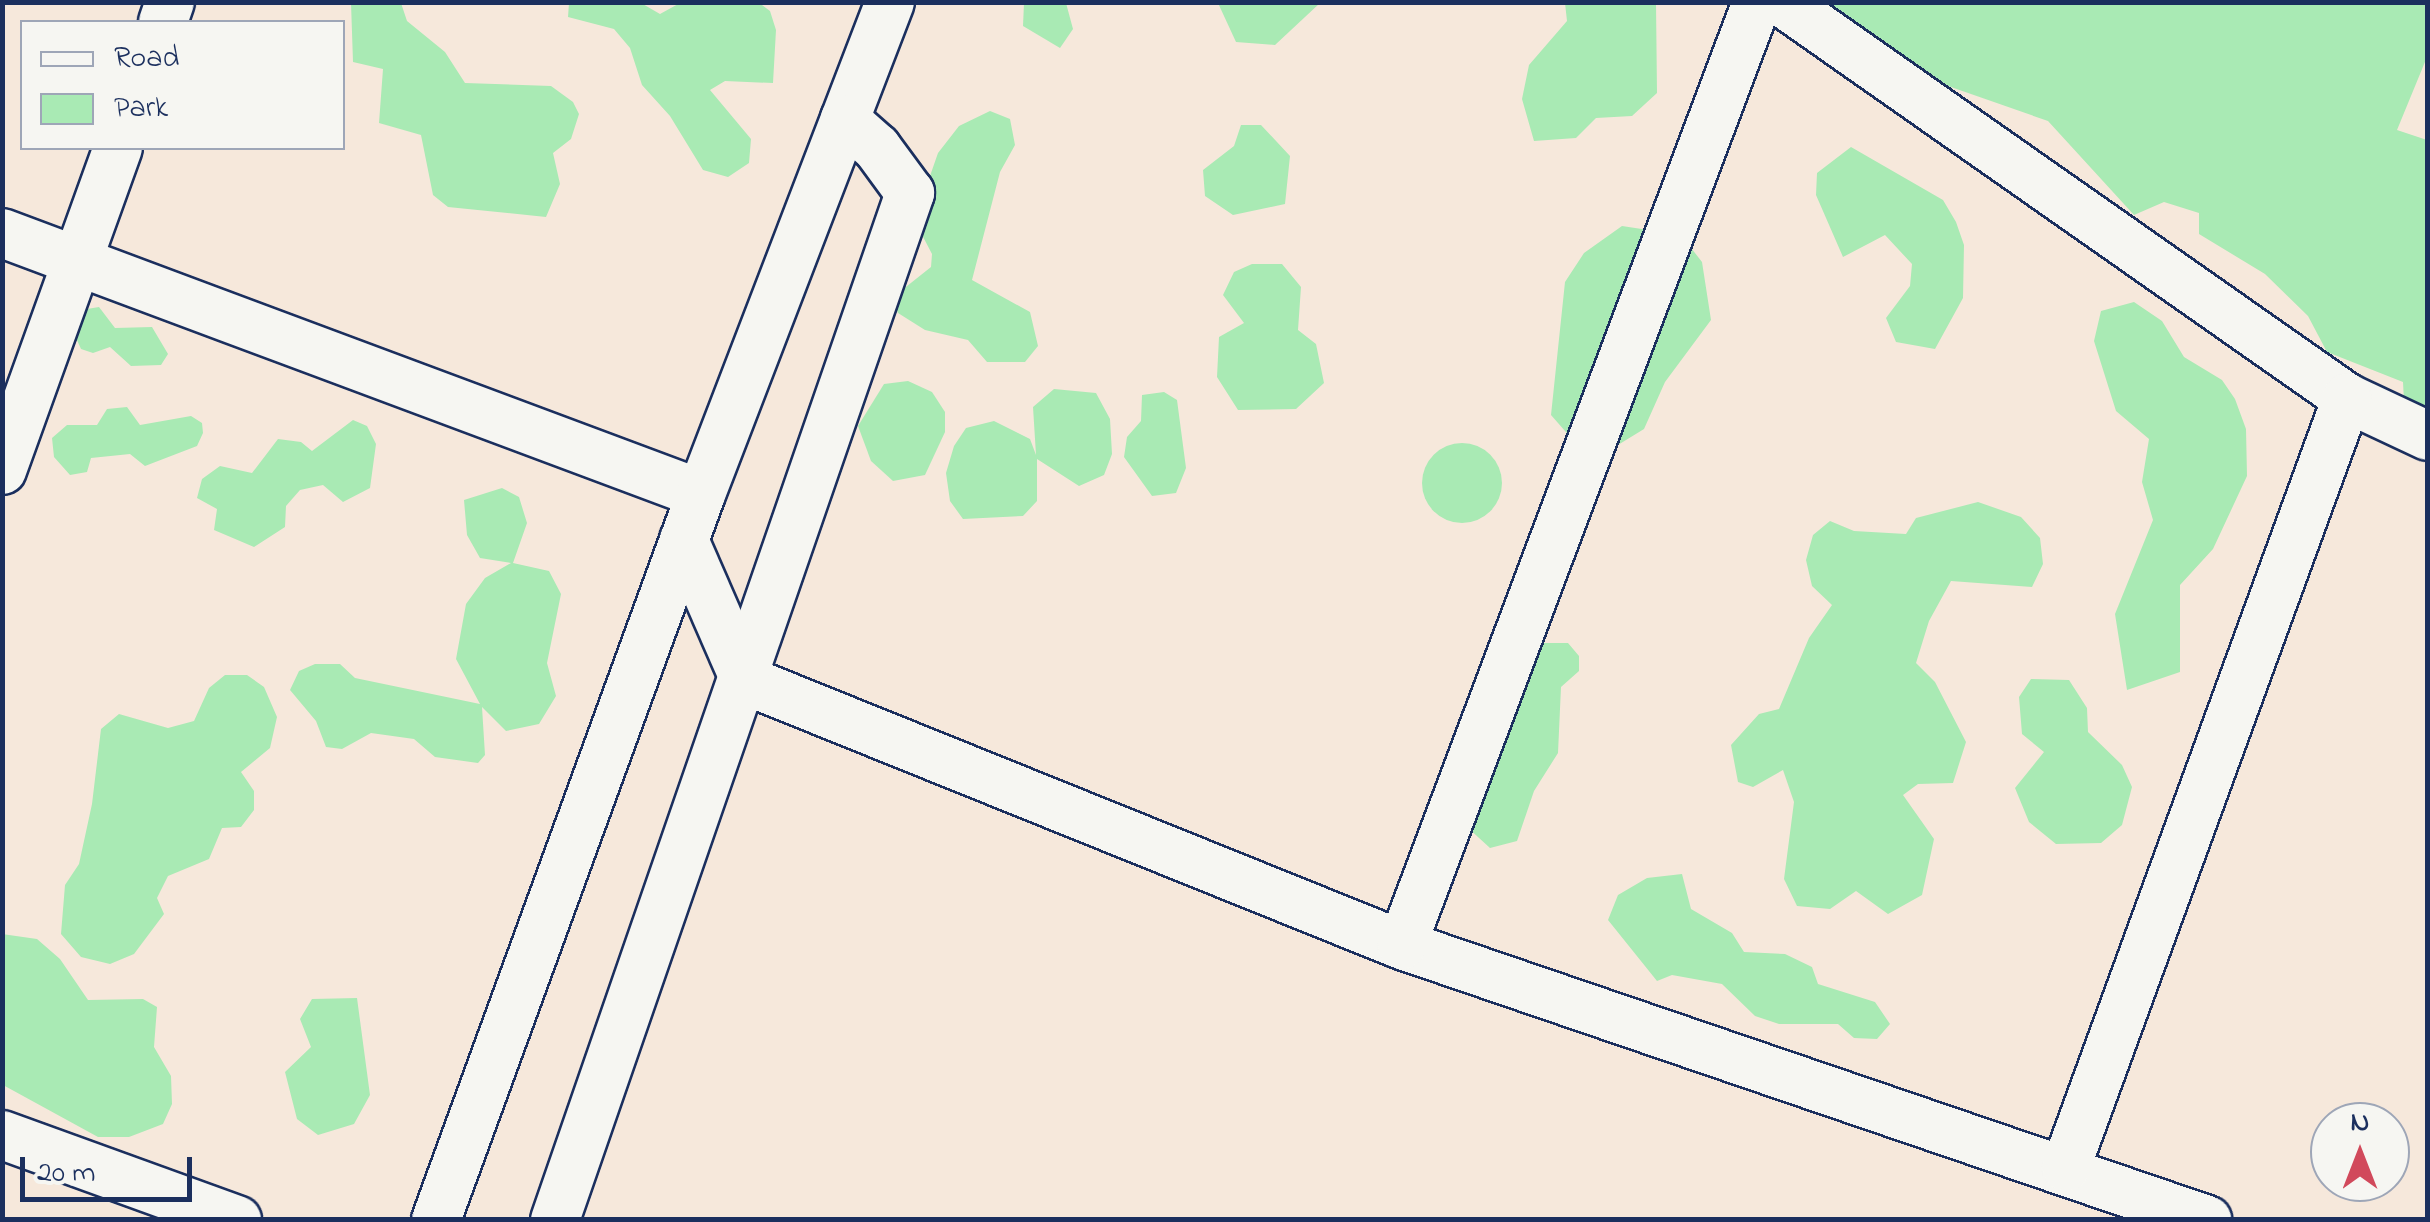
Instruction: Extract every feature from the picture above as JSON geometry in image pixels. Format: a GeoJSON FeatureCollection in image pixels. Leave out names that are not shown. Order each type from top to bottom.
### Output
{"type":"FeatureCollection","features":[{"type":"Feature","properties":{"kind":"street"},"geometry":{"type":"LineString","coordinates":[[436,1220],[701,494],[890,2]]}},
{"type":"Feature","properties":{"kind":"street"},"geometry":{"type":"LineString","coordinates":[[1402,945],[1757,2]]}},
{"type":"Feature","properties":{"kind":"street"},"geometry":{"type":"LineString","coordinates":[[1782,2],[2347,398],[2428,436]]}},
{"type":"Feature","properties":{"kind":"street"},"geometry":{"type":"LineString","coordinates":[[555,1220],[745,680],[910,192],[878,148],[845,120]]}},
{"type":"Feature","properties":{"kind":"street"},"geometry":{"type":"LineString","coordinates":[[2,470],[117,150]]}},
{"type":"Feature","properties":{"kind":"street"},"geometry":{"type":"LineString","coordinates":[[2,234],[78,259],[701,494]]}},
{"type":"Feature","properties":{"kind":"street"},"geometry":{"type":"LineString","coordinates":[[2066,1168],[2347,398]]}},
{"type":"Feature","properties":{"kind":"street"},"geometry":{"type":"LineString","coordinates":[[684,540],[745,680],[1402,945],[2066,1168],[2207,1220]]}},
{"type":"Feature","properties":{"kind":"street"},"geometry":{"type":"LineString","coordinates":[[2,1135],[236,1220]]}},
{"type":"Feature","properties":{"kind":"green space"},"geometry":{"type":"Polygon","coordinates":[[[758,2],[770,11],[776,30],[773,83],[725,81],[710,90],[751,139],[749,163],[728,177],[703,170],[670,116],[642,85],[630,48],[614,29],[568,17],[569,3],[641,3],[660,14],[680,3],[758,2]]]}},
{"type":"Feature","properties":{"kind":"green space"},"geometry":{"type":"Polygon","coordinates":[[[351,3],[401,3],[407,21],[445,52],[465,83],[551,86],[573,102],[579,114],[571,139],[553,153],[560,184],[546,217],[448,207],[433,195],[421,135],[379,123],[383,69],[353,62],[351,3]]]}},
{"type":"Feature","properties":{"kind":"green space"},"geometry":{"type":"Polygon","coordinates":[[[1024,3],[1066,3],[1073,29],[1060,48],[1023,26],[1024,3]]]}},
{"type":"Feature","properties":{"kind":"green space"},"geometry":{"type":"Polygon","coordinates":[[[1218,3],[1320,3],[1275,45],[1236,42],[1218,3]]]}},
{"type":"Feature","properties":{"kind":"green space"},"geometry":{"type":"Polygon","coordinates":[[[1565,3],[1656,3],[1657,93],[1632,116],[1596,118],[1576,138],[1534,141],[1522,99],[1529,65],[1567,21],[1565,3]]]}},
{"type":"Feature","properties":{"kind":"green space"},"geometry":{"type":"Polygon","coordinates":[[[1831,3],[2427,3],[2427,57],[2397,130],[2427,140],[2427,438],[2405,422],[2403,382],[2327,352],[2308,316],[2265,274],[2199,234],[2199,213],[2164,202],[2134,215],[2048,121],[1928,79],[1883,54],[1831,3]]]}},
{"type":"Feature","properties":{"kind":"green space"},"geometry":{"type":"Polygon","coordinates":[[[990,111],[1010,119],[1015,145],[1000,172],[972,280],[1030,312],[1038,346],[1025,362],[987,362],[968,340],[925,330],[898,313],[892,298],[931,267],[932,254],[920,231],[923,196],[938,153],[959,126],[990,111]]]}},
{"type":"Feature","properties":{"kind":"green space"},"geometry":{"type":"Polygon","coordinates":[[[1241,125],[1261,125],[1290,156],[1285,204],[1233,215],[1205,196],[1203,170],[1234,146],[1241,125]]]}},
{"type":"Feature","properties":{"kind":"green space"},"geometry":{"type":"Polygon","coordinates":[[[1851,147],[1943,200],[1956,222],[1964,245],[1963,298],[1935,349],[1896,342],[1886,318],[1910,286],[1912,264],[1885,235],[1843,257],[1816,195],[1817,173],[1851,147]]]}},
{"type":"Feature","properties":{"kind":"green space"},"geometry":{"type":"Polygon","coordinates":[[[1622,226],[1681,235],[1702,262],[1711,320],[1665,382],[1644,429],[1613,448],[1579,447],[1551,415],[1565,282],[1584,253],[1622,226]]]}},
{"type":"Feature","properties":{"kind":"green space"},"geometry":{"type":"Polygon","coordinates":[[[1252,264],[1282,264],[1301,287],[1298,330],[1316,344],[1324,383],[1296,409],[1238,410],[1217,377],[1219,337],[1244,323],[1223,295],[1234,272],[1252,264]]]}},
{"type":"Feature","properties":{"kind":"green space"},"geometry":{"type":"Polygon","coordinates":[[[2134,302],[2162,321],[2184,357],[2222,380],[2235,399],[2246,429],[2247,476],[2213,549],[2180,585],[2180,672],[2127,690],[2115,614],[2153,520],[2142,482],[2149,439],[2116,411],[2094,341],[2101,311],[2134,302]]]}},
{"type":"Feature","properties":{"kind":"green space"},"geometry":{"type":"Polygon","coordinates":[[[99,307],[115,328],[152,327],[168,354],[161,365],[131,366],[110,347],[93,353],[81,349],[72,329],[81,310],[99,307]]]}},
{"type":"Feature","properties":{"kind":"green space"},"geometry":{"type":"Polygon","coordinates":[[[908,381],[932,392],[945,412],[945,432],[925,475],[893,481],[871,461],[858,426],[884,384],[908,381]]]}},
{"type":"Feature","properties":{"kind":"green space"},"geometry":{"type":"Polygon","coordinates":[[[1054,389],[1096,393],[1110,419],[1112,454],[1104,475],[1079,486],[1037,459],[1037,501],[1023,516],[963,519],[950,501],[946,473],[954,446],[966,428],[994,421],[1030,439],[1036,455],[1033,407],[1054,389]]]}},
{"type":"Feature","properties":{"kind":"green space"},"geometry":{"type":"Polygon","coordinates":[[[1164,392],[1177,400],[1186,468],[1176,493],[1152,496],[1124,457],[1127,437],[1141,421],[1142,395],[1164,392]]]}},
{"type":"Feature","properties":{"kind":"green space"},"geometry":{"type":"Polygon","coordinates":[[[127,407],[140,425],[191,416],[202,423],[203,433],[197,446],[145,466],[130,454],[91,458],[87,472],[70,475],[54,457],[52,438],[67,425],[97,425],[107,409],[127,407]]]}},
{"type":"Feature","properties":{"kind":"green space"},"geometry":{"type":"Polygon","coordinates":[[[353,420],[367,426],[376,444],[370,488],[343,502],[323,485],[300,490],[286,506],[285,527],[254,547],[214,530],[217,509],[197,498],[202,479],[220,466],[252,473],[278,439],[301,442],[312,451],[353,420]]]}},
{"type":"Feature","properties":{"kind":"green space"},"geometry":{"type":"Polygon","coordinates":[[[1454,443],[1470,443],[1491,454],[1502,483],[1491,512],[1470,523],[1454,523],[1440,517],[1428,505],[1422,491],[1422,475],[1428,461],[1440,449],[1454,443]]]}},
{"type":"Feature","properties":{"kind":"green space"},"geometry":{"type":"Polygon","coordinates":[[[502,488],[519,497],[527,523],[513,563],[549,571],[561,594],[547,663],[556,696],[539,724],[506,731],[482,707],[485,755],[478,763],[435,757],[414,739],[371,733],[342,749],[326,747],[316,721],[290,690],[299,671],[315,664],[340,664],[355,678],[480,704],[456,659],[466,604],[485,578],[511,563],[480,558],[467,535],[464,500],[502,488]]]}},
{"type":"Feature","properties":{"kind":"green space"},"geometry":{"type":"Polygon","coordinates":[[[1978,502],[2021,517],[2040,538],[2043,564],[2032,587],[1951,581],[1929,621],[1916,663],[1935,682],[1966,742],[1953,783],[1918,784],[1903,795],[1934,839],[1922,895],[1888,914],[1856,891],[1830,909],[1797,906],[1784,879],[1794,802],[1783,770],[1753,787],[1738,782],[1731,745],[1759,714],[1779,709],[1809,638],[1832,605],[1812,586],[1806,560],[1813,535],[1830,521],[1854,531],[1906,534],[1916,518],[1978,502]]]}},
{"type":"Feature","properties":{"kind":"green space"},"geometry":{"type":"Polygon","coordinates":[[[1539,643],[1568,643],[1579,656],[1579,671],[1561,687],[1558,753],[1534,791],[1517,841],[1490,848],[1466,826],[1451,795],[1445,755],[1539,643]]]}},
{"type":"Feature","properties":{"kind":"green space"},"geometry":{"type":"Polygon","coordinates":[[[225,675],[247,675],[264,687],[277,717],[270,748],[241,772],[254,791],[254,810],[241,827],[222,828],[209,859],[168,876],[157,898],[164,914],[134,954],[110,964],[81,957],[61,934],[65,885],[79,864],[92,804],[101,729],[119,714],[168,728],[194,721],[209,688],[225,675]]]}},
{"type":"Feature","properties":{"kind":"green space"},"geometry":{"type":"Polygon","coordinates":[[[2031,679],[2069,680],[2087,708],[2088,732],[2122,765],[2132,787],[2122,825],[2101,843],[2056,844],[2029,822],[2015,788],[2044,752],[2022,734],[2019,697],[2031,679]]]}},
{"type":"Feature","properties":{"kind":"green space"},"geometry":{"type":"Polygon","coordinates":[[[1682,874],[1691,909],[1732,933],[1744,952],[1785,954],[1812,967],[1818,984],[1875,1002],[1890,1024],[1877,1039],[1854,1038],[1838,1024],[1779,1024],[1755,1016],[1722,984],[1672,975],[1657,981],[1608,920],[1618,895],[1647,878],[1682,874]]]}},
{"type":"Feature","properties":{"kind":"green space"},"geometry":{"type":"Polygon","coordinates":[[[2,934],[37,939],[60,959],[88,1000],[143,999],[157,1007],[154,1047],[171,1076],[172,1104],[163,1124],[129,1137],[98,1137],[3,1085],[2,934]]]}},
{"type":"Feature","properties":{"kind":"green space"},"geometry":{"type":"Polygon","coordinates":[[[357,998],[370,1095],[354,1124],[318,1135],[297,1119],[285,1072],[311,1047],[300,1019],[312,999],[357,998]]]}}]}
